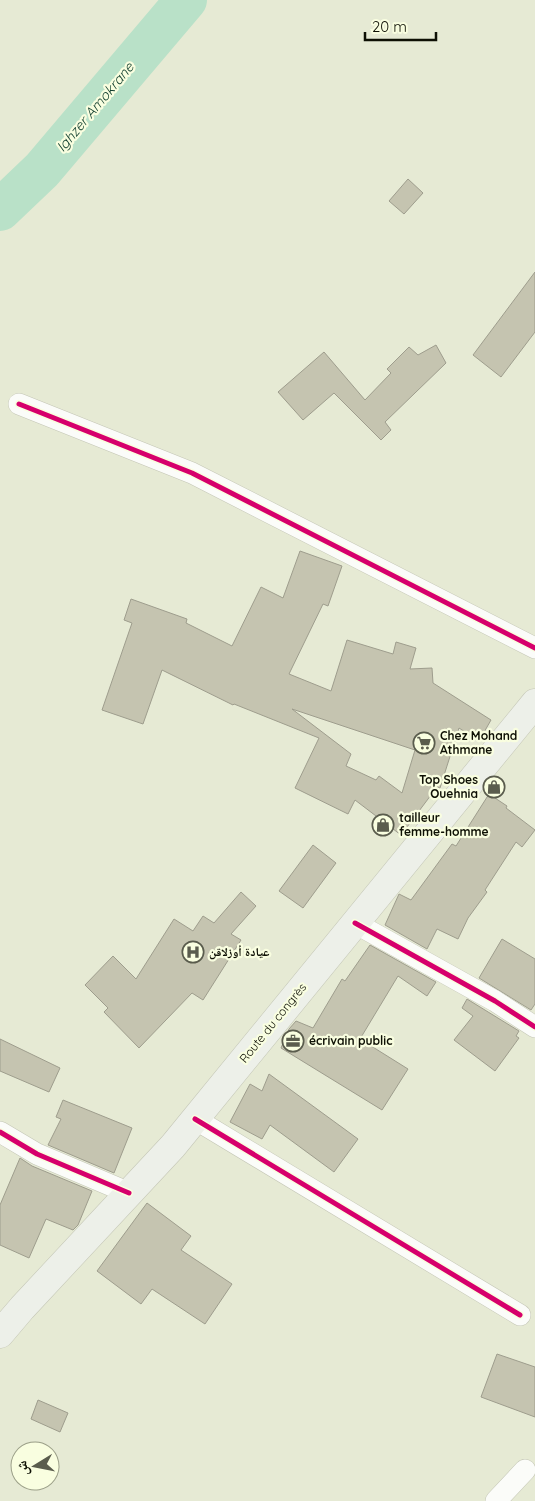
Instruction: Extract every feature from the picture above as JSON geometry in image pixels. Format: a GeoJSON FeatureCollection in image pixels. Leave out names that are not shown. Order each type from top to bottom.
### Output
{"type":"FeatureCollection","features":[{"type":"Feature","properties":{"kind":"main road","name":"Route du congrès"},"geometry":{"type":"LineString","coordinates":[[0,1334],[173,1146],[535,703]]}},
{"type":"Feature","properties":{"kind":"street"},"geometry":{"type":"LineString","coordinates":[[19,404],[192,473],[535,648]]}},
{"type":"Feature","properties":{"kind":"street"},"geometry":{"type":"LineString","coordinates":[[355,923],[495,1001],[535,1027]]}},
{"type":"Feature","properties":{"kind":"street"},"geometry":{"type":"LineString","coordinates":[[195,1119],[520,1316]]}},
{"type":"Feature","properties":{"kind":"street"},"geometry":{"type":"LineString","coordinates":[[0,1132],[37,1154],[129,1193]]}},
{"type":"Feature","properties":{"kind":"street"},"geometry":{"type":"LineString","coordinates":[[496,1501],[525,1470]]}},
{"type":"Feature","properties":{"kind":"building"},"geometry":{"type":"Polygon","coordinates":[[[408,179],[423,193],[404,214],[389,201],[408,179]]]}},
{"type":"Feature","properties":{"kind":"building"},"geometry":{"type":"Polygon","coordinates":[[[535,272],[535,332],[501,377],[473,355],[535,272]]]}},
{"type":"Feature","properties":{"kind":"building"},"geometry":{"type":"Polygon","coordinates":[[[436,345],[446,363],[385,422],[391,430],[381,440],[334,393],[303,420],[278,392],[324,352],[365,400],[391,373],[387,369],[409,347],[418,355],[436,345]]]}},
{"type":"Feature","properties":{"kind":"building"},"geometry":{"type":"Polygon","coordinates":[[[300,551],[342,566],[328,606],[323,604],[289,674],[331,691],[347,640],[393,654],[396,642],[416,648],[410,669],[432,668],[433,683],[491,720],[479,741],[459,728],[440,788],[437,787],[401,835],[355,800],[348,814],[295,788],[319,738],[233,705],[162,670],[143,724],[102,710],[132,623],[124,620],[131,599],[187,619],[186,623],[232,646],[261,587],[283,598],[300,551]],[[292,709],[351,754],[346,766],[376,780],[379,776],[402,793],[415,750],[292,709]]]}},
{"type":"Feature","properties":{"kind":"building"},"geometry":{"type":"Polygon","coordinates":[[[489,794],[507,806],[506,808],[535,830],[522,847],[516,842],[485,890],[487,892],[468,918],[458,939],[437,929],[427,949],[385,925],[399,894],[411,900],[452,844],[456,846],[489,794]]]}},
{"type":"Feature","properties":{"kind":"building"},"geometry":{"type":"Polygon","coordinates":[[[313,845],[336,863],[303,908],[279,891],[313,845]]]}},
{"type":"Feature","properties":{"kind":"building"},"geometry":{"type":"Polygon","coordinates":[[[241,892],[256,906],[231,934],[241,940],[203,1000],[192,993],[139,1048],[104,1012],[108,1008],[85,985],[113,956],[136,979],[174,919],[193,931],[203,916],[214,923],[241,892]]]}},
{"type":"Feature","properties":{"kind":"building"},"geometry":{"type":"Polygon","coordinates":[[[502,939],[535,959],[535,1004],[531,1010],[479,978],[502,939]]]}},
{"type":"Feature","properties":{"kind":"building"},"geometry":{"type":"Polygon","coordinates":[[[370,945],[436,982],[427,996],[398,976],[360,1039],[408,1069],[382,1110],[281,1048],[289,1029],[296,1021],[313,1028],[342,979],[345,981],[370,945]]]}},
{"type":"Feature","properties":{"kind":"building"},"geometry":{"type":"Polygon","coordinates":[[[467,999],[519,1031],[516,1036],[519,1038],[495,1071],[454,1040],[473,1016],[462,1008],[467,999]]]}},
{"type":"Feature","properties":{"kind":"building"},"geometry":{"type":"Polygon","coordinates":[[[0,1039],[60,1068],[49,1092],[0,1071],[0,1039]]]}},
{"type":"Feature","properties":{"kind":"building"},"geometry":{"type":"Polygon","coordinates":[[[269,1074],[358,1139],[334,1172],[270,1125],[262,1139],[230,1122],[250,1084],[262,1091],[269,1074]]]}},
{"type":"Feature","properties":{"kind":"building"},"geometry":{"type":"Polygon","coordinates":[[[63,1100],[132,1128],[114,1173],[48,1145],[61,1119],[56,1117],[63,1100]]]}},
{"type":"Feature","properties":{"kind":"building"},"geometry":{"type":"Polygon","coordinates":[[[20,1158],[32,1166],[92,1191],[78,1225],[73,1230],[46,1219],[29,1258],[0,1245],[0,1205],[20,1158]]]}},
{"type":"Feature","properties":{"kind":"building"},"geometry":{"type":"Polygon","coordinates":[[[147,1203],[191,1236],[181,1250],[232,1284],[205,1324],[152,1289],[141,1304],[97,1271],[147,1203]]]}},
{"type":"Feature","properties":{"kind":"building"},"geometry":{"type":"Polygon","coordinates":[[[497,1354],[535,1367],[535,1417],[481,1397],[497,1354]]]}},
{"type":"Feature","properties":{"kind":"building"},"geometry":{"type":"Polygon","coordinates":[[[38,1400],[68,1413],[60,1432],[31,1419],[38,1400]]]}},
{"type":"Feature","properties":{"kind":"waterway","name":"Ighzer Amokrane"},"geometry":{"type":"LineString","coordinates":[[0,210],[42,170],[186,0]]}},
{"type":"Feature","properties":{"kind":"cycle path"},"geometry":{"type":"LineString","coordinates":[[19,404],[192,473],[535,648]]}},
{"type":"Feature","properties":{"kind":"cycle path"},"geometry":{"type":"LineString","coordinates":[[355,923],[495,1001],[535,1027]]}},
{"type":"Feature","properties":{"kind":"cycle path"},"geometry":{"type":"LineString","coordinates":[[195,1119],[520,1315]]}},
{"type":"Feature","properties":{"kind":"cycle path"},"geometry":{"type":"LineString","coordinates":[[0,1132],[37,1154],[129,1193]]}},
{"type":"Feature","properties":{"kind":"place","name":"Chez Mohand Athmane"},"geometry":{"type":"Point","coordinates":[424,743]}},
{"type":"Feature","properties":{"kind":"place","name":"Top Shoes Ouehnia"},"geometry":{"type":"Point","coordinates":[494,787]}},
{"type":"Feature","properties":{"kind":"place","name":"tailleur femme-homme"},"geometry":{"type":"Point","coordinates":[383,825]}},
{"type":"Feature","properties":{"kind":"place","name":"عيادة أوزلاقن"},"geometry":{"type":"Point","coordinates":[193,952]}},
{"type":"Feature","properties":{"kind":"place","name":"écrivain public"},"geometry":{"type":"Point","coordinates":[293,1041]}}]}
